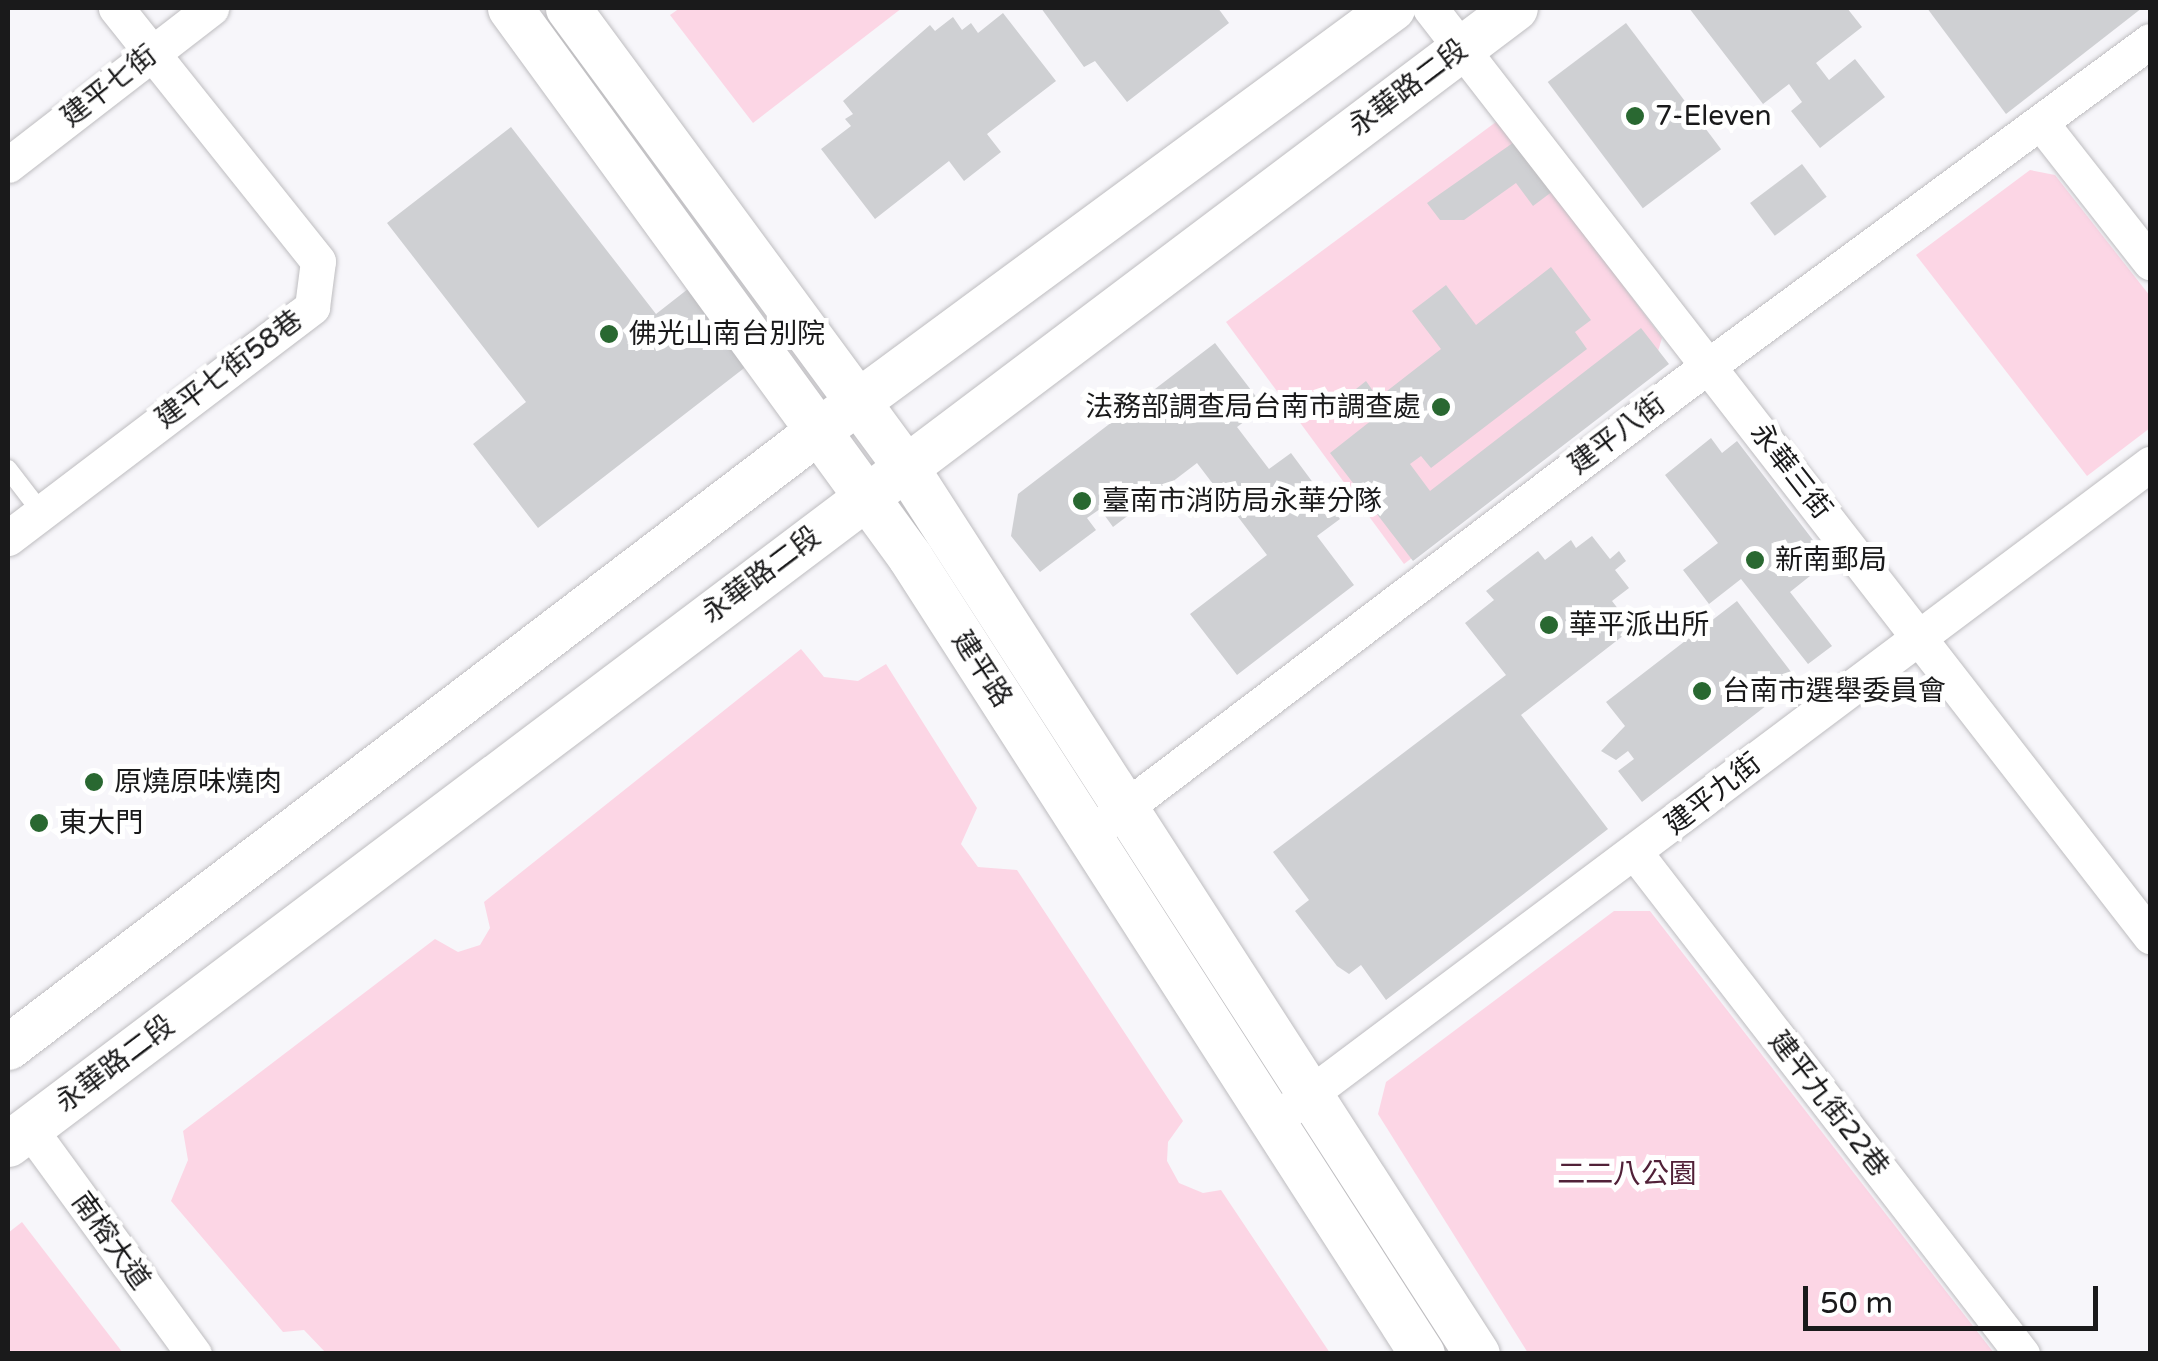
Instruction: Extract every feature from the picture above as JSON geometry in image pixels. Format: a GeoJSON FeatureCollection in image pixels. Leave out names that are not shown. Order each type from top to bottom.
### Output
{"type":"FeatureCollection","features":[{"type":"Feature","properties":{"kind":"street","name":"建平七街58巷"},"geometry":{"type":"LineString","coordinates":[[8,538],[312,306],[318,261],[116,8]]}},
{"type":"Feature","properties":{"kind":"street","name":"建平七街"},"geometry":{"type":"LineString","coordinates":[[8,166],[212,8]]}},
{"type":"Feature","properties":{"kind":"street","name":"建平路"},"geometry":{"type":"LineString","coordinates":[[510,8],[1106,822]]}},
{"type":"Feature","properties":{"kind":"street","name":"建平路"},"geometry":{"type":"LineString","coordinates":[[568,8],[905,466],[1106,822],[1290,1108],[1477,1354]]}},
{"type":"Feature","properties":{"kind":"street"},"geometry":{"type":"LineString","coordinates":[[8,1047],[819,430],[1392,8]]}},
{"type":"Feature","properties":{"kind":"street","name":"永華三街"},"geometry":{"type":"LineString","coordinates":[[1430,8],[2150,936]]}},
{"type":"Feature","properties":{"kind":"street","name":"永華路二段"},"geometry":{"type":"LineString","coordinates":[[18,1136],[1515,8]]}},
{"type":"Feature","properties":{"kind":"street","name":"建平八街"},"geometry":{"type":"LineString","coordinates":[[1106,822],[1710,364],[2150,41]]}},
{"type":"Feature","properties":{"kind":"street"},"geometry":{"type":"LineString","coordinates":[[2041,124],[2150,262]]}},
{"type":"Feature","properties":{"kind":"street","name":"建平九街"},"geometry":{"type":"LineString","coordinates":[[1290,1108],[1636,854],[1916,636],[2150,464]]}},
{"type":"Feature","properties":{"kind":"street","name":"建平九街22巷"},"geometry":{"type":"LineString","coordinates":[[1636,854],[2022,1354]]}},
{"type":"Feature","properties":{"kind":"street","name":"建平路"},"geometry":{"type":"LineString","coordinates":[[1290,1108],[1422,1354]]}},
{"type":"Feature","properties":{"kind":"street","name":"南榕大道"},"geometry":{"type":"LineString","coordinates":[[18,1136],[194,1354]]}},
{"type":"Feature","properties":{"kind":"lane"},"geometry":{"type":"LineString","coordinates":[[8,468],[41,512]]}},
{"type":"Feature","properties":{"kind":"green space"},"geometry":{"type":"Polygon","coordinates":[[[680,8],[902,8],[753,123],[670,15],[680,8]]]}},
{"type":"Feature","properties":{"kind":"green space"},"geometry":{"type":"Polygon","coordinates":[[[1500,119],[1662,338],[1650,378],[1404,564],[1226,322],[1500,119]]]}},
{"type":"Feature","properties":{"kind":"green space"},"geometry":{"type":"Polygon","coordinates":[[[2030,170],[2055,175],[2150,296],[2150,428],[2087,476],[1916,255],[2030,170]]]}},
{"type":"Feature","properties":{"kind":"green space"},"geometry":{"type":"Polygon","coordinates":[[[801,649],[824,677],[858,681],[886,664],[977,808],[961,844],[978,867],[1017,870],[1183,1121],[1168,1142],[1167,1161],[1179,1183],[1203,1193],[1221,1190],[1330,1353],[326,1353],[304,1330],[283,1332],[171,1201],[188,1160],[183,1131],[435,939],[458,952],[480,945],[490,928],[484,902],[801,649]]]}},
{"type":"Feature","properties":{"kind":"green space","name":"二二八公園"},"geometry":{"type":"Polygon","coordinates":[[[1614,911],[1650,911],[1994,1353],[1528,1353],[1378,1114],[1386,1082],[1614,911]]]}},
{"type":"Feature","properties":{"kind":"green space"},"geometry":{"type":"Polygon","coordinates":[[[22,1222],[123,1353],[8,1353],[8,1233],[22,1222]]]}},
{"type":"Feature","properties":{"kind":"building"},"geometry":{"type":"Polygon","coordinates":[[[1041,8],[1218,8],[1229,23],[1127,102],[1095,61],[1084,67],[1041,8]]]}},
{"type":"Feature","properties":{"kind":"building"},"geometry":{"type":"Polygon","coordinates":[[[1689,8],[1847,8],[1862,27],[1816,63],[1829,80],[1855,59],[1885,97],[1820,148],[1791,111],[1802,102],[1789,84],[1763,104],[1689,8]]]}},
{"type":"Feature","properties":{"kind":"building"},"geometry":{"type":"Polygon","coordinates":[[[1927,8],[2142,8],[2006,114],[1927,8]]]}},
{"type":"Feature","properties":{"kind":"building"},"geometry":{"type":"Polygon","coordinates":[[[1003,13],[1056,81],[987,134],[1001,152],[964,181],[949,161],[875,219],[821,149],[851,126],[845,119],[853,114],[843,101],[930,25],[935,31],[953,17],[962,30],[971,23],[978,33],[1003,13]]]}},
{"type":"Feature","properties":{"kind":"building","name":"7-Eleven"},"geometry":{"type":"Polygon","coordinates":[[[1626,23],[1721,149],[1643,208],[1548,82],[1626,23]]]}},
{"type":"Feature","properties":{"kind":"building","name":"佛光山南台別院"},"geometry":{"type":"Polygon","coordinates":[[[511,127],[656,314],[702,278],[761,355],[538,528],[473,444],[526,402],[387,223],[511,127]]]}},
{"type":"Feature","properties":{"kind":"building"},"geometry":{"type":"Polygon","coordinates":[[[1517,140],[1553,191],[1533,206],[1516,183],[1464,220],[1440,220],[1427,203],[1517,140]]]}},
{"type":"Feature","properties":{"kind":"building"},"geometry":{"type":"Polygon","coordinates":[[[1802,164],[1827,197],[1775,236],[1750,203],[1802,164]]]}},
{"type":"Feature","properties":{"kind":"building","name":"法務部調查局台南市調查處"},"geometry":{"type":"Polygon","coordinates":[[[1551,267],[1591,320],[1575,332],[1587,349],[1431,468],[1421,456],[1410,464],[1430,491],[1641,328],[1669,364],[1413,561],[1330,453],[1377,416],[1356,389],[1366,381],[1378,398],[1441,349],[1412,311],[1446,285],[1476,325],[1551,267]]]}},
{"type":"Feature","properties":{"kind":"building","name":"臺南市消防局永華分隊"},"geometry":{"type":"Polygon","coordinates":[[[1215,343],[1264,407],[1237,427],[1269,469],[1291,453],[1340,519],[1317,536],[1354,585],[1237,675],[1190,614],[1267,555],[1197,463],[1113,527],[1100,509],[1087,518],[1096,530],[1040,572],[1011,536],[1018,494],[1215,343]]]}},
{"type":"Feature","properties":{"kind":"building","name":"新南郵局"},"geometry":{"type":"Polygon","coordinates":[[[1711,438],[1722,453],[1737,441],[1816,544],[1807,551],[1820,568],[1790,592],[1832,646],[1808,664],[1741,579],[1709,604],[1683,570],[1718,543],[1665,475],[1711,438]]]}},
{"type":"Feature","properties":{"kind":"building"},"geometry":{"type":"Polygon","coordinates":[[[1592,536],[1610,559],[1619,551],[1626,561],[1615,570],[1629,588],[1612,601],[1633,628],[1521,715],[1608,829],[1386,1000],[1361,965],[1349,974],[1337,966],[1295,911],[1309,900],[1273,852],[1506,675],[1465,623],[1494,600],[1486,591],[1538,551],[1545,560],[1571,540],[1576,548],[1592,536]]]}},
{"type":"Feature","properties":{"kind":"building","name":"台南市選舉委員會"},"geometry":{"type":"Polygon","coordinates":[[[1737,601],[1798,681],[1642,802],[1618,771],[1634,759],[1628,751],[1616,760],[1601,751],[1625,726],[1606,702],[1737,601]]]}},
{"type":"Feature","properties":{"kind":"place","name":"7-Eleven"},"geometry":{"type":"Point","coordinates":[1635,116]}},
{"type":"Feature","properties":{"kind":"place","name":"佛光山南台別院"},"geometry":{"type":"Point","coordinates":[609,334]}},
{"type":"Feature","properties":{"kind":"place","name":"法務部調查局台南市調查處"},"geometry":{"type":"Point","coordinates":[1441,407]}},
{"type":"Feature","properties":{"kind":"place","name":"臺南市消防局永華分隊"},"geometry":{"type":"Point","coordinates":[1082,501]}},
{"type":"Feature","properties":{"kind":"place","name":"新南郵局"},"geometry":{"type":"Point","coordinates":[1755,560]}},
{"type":"Feature","properties":{"kind":"place","name":"華平派出所"},"geometry":{"type":"Point","coordinates":[1549,625]}},
{"type":"Feature","properties":{"kind":"place","name":"台南市選舉委員會"},"geometry":{"type":"Point","coordinates":[1702,691]}},
{"type":"Feature","properties":{"kind":"place","name":"原燒原味燒肉"},"geometry":{"type":"Point","coordinates":[94,782]}},
{"type":"Feature","properties":{"kind":"place","name":"東大門"},"geometry":{"type":"Point","coordinates":[39,823]}}]}
